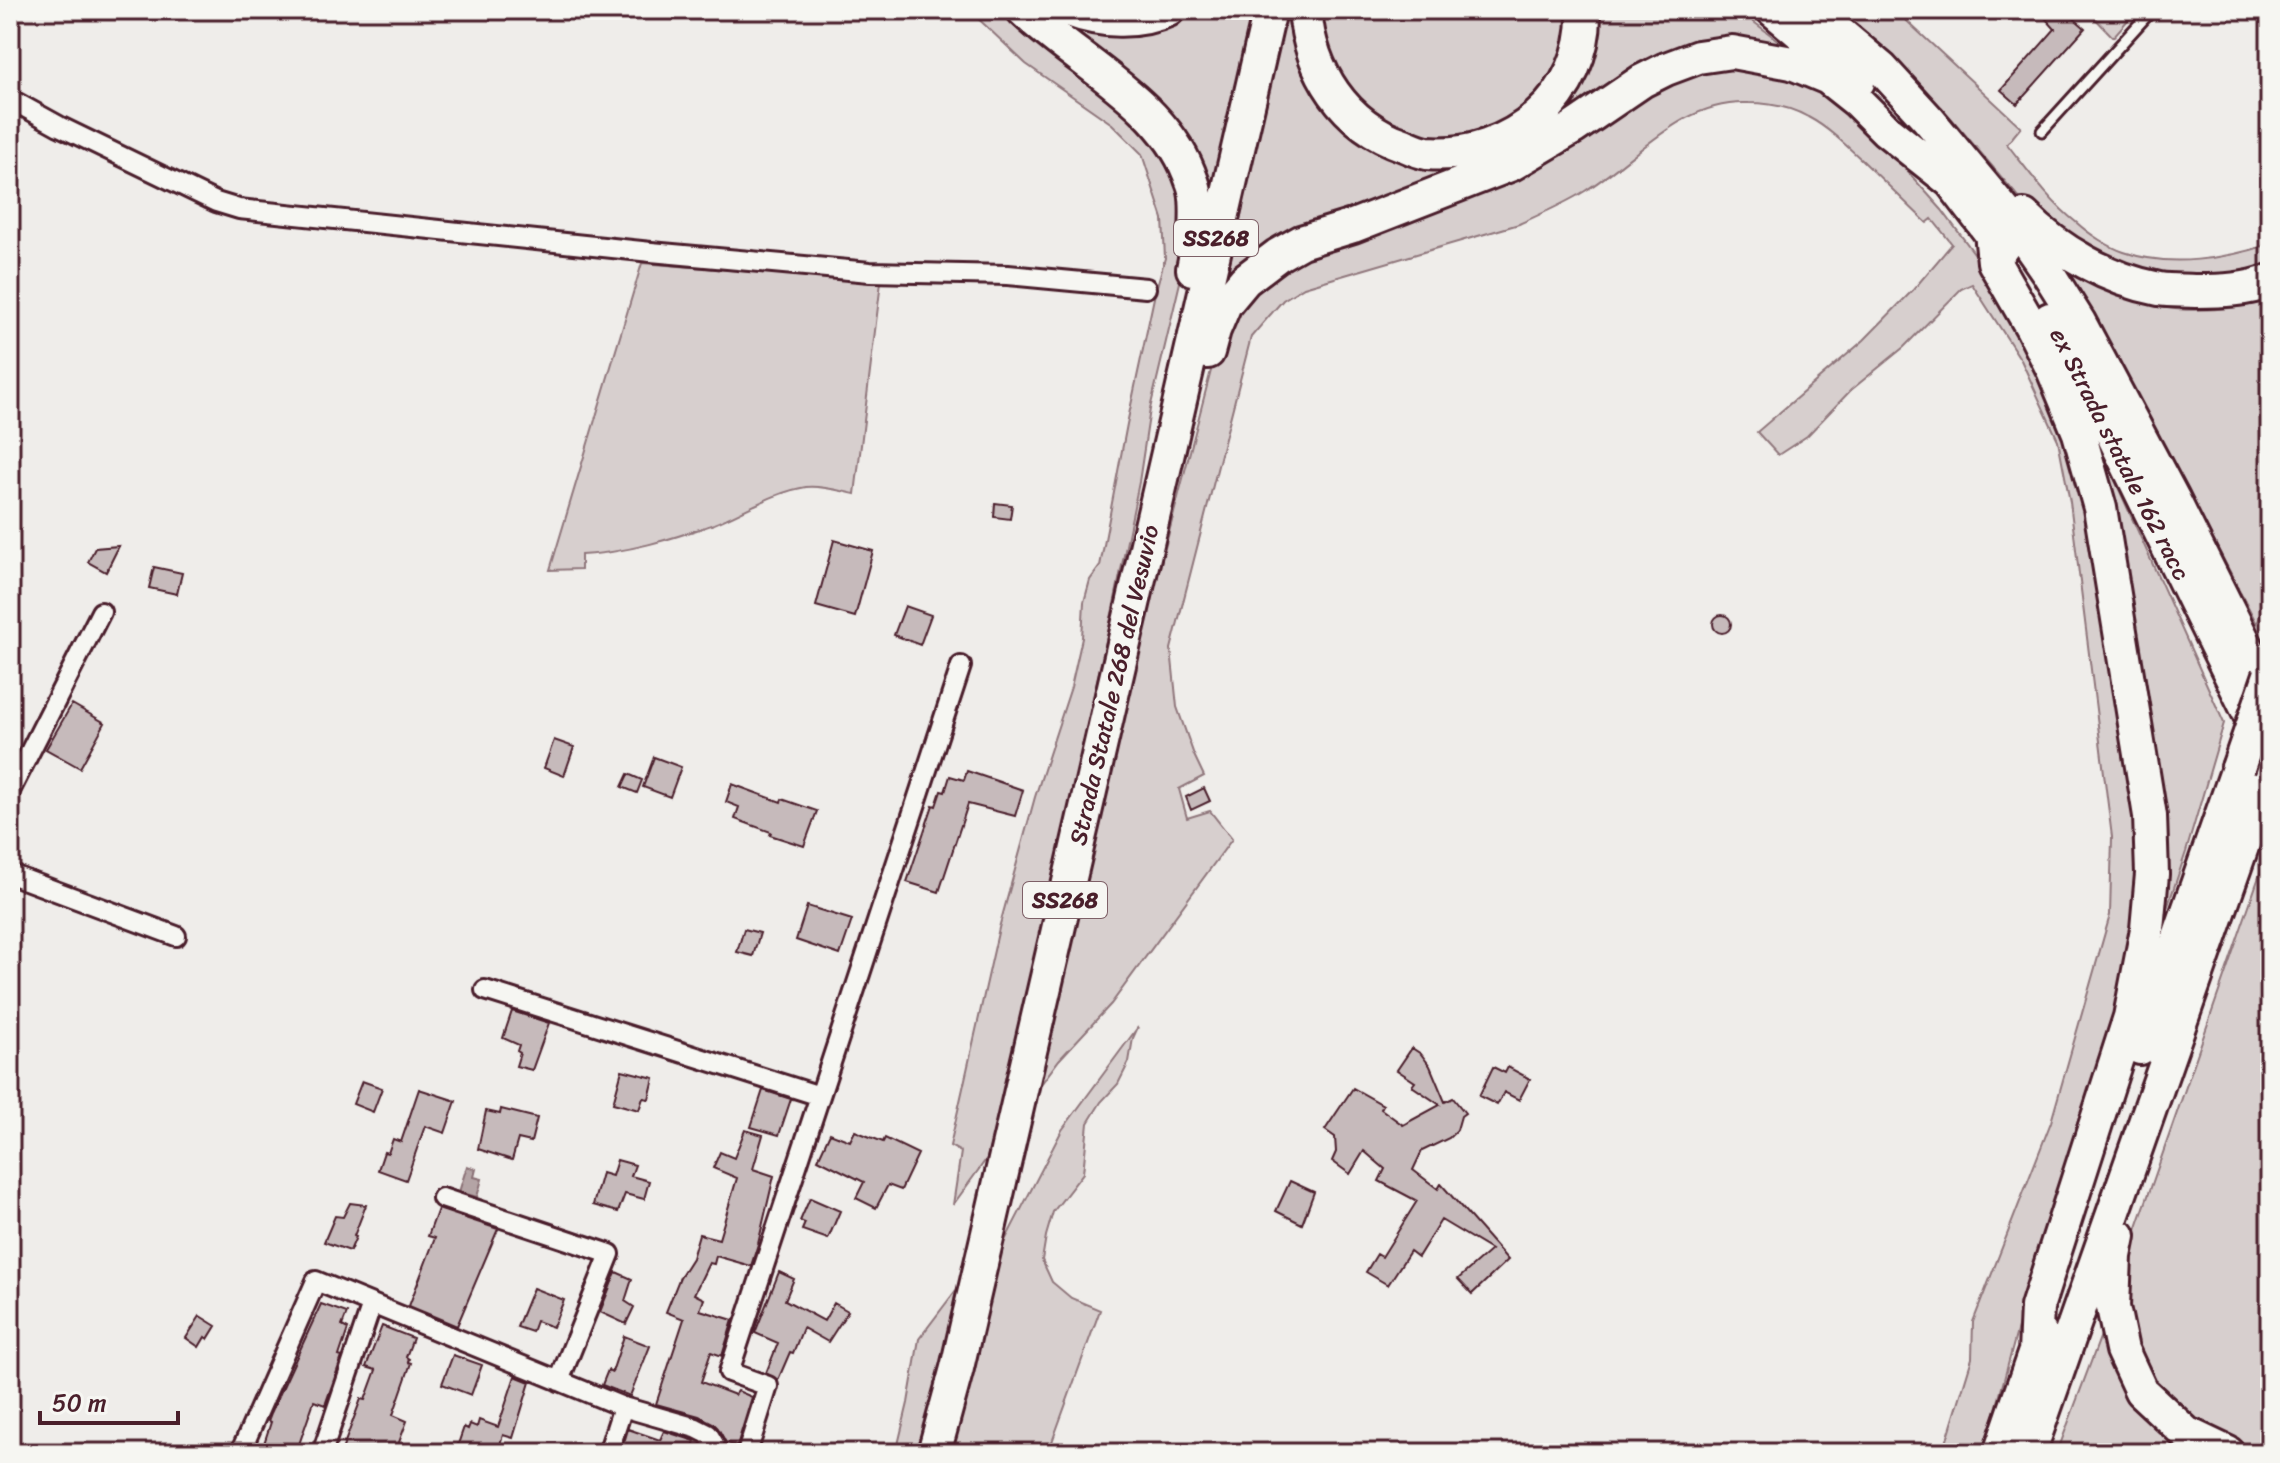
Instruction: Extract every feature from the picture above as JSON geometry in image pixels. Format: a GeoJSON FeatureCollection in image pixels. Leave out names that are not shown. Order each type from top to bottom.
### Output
{"type":"FeatureCollection","features":[{"type":"Feature","properties":{"kind":"highway"},"geometry":{"type":"LineString","coordinates":[[1023,10],[1110,79],[1153,118],[1181,154],[1195,191],[1195,259],[1171,385],[1164,465]]}},
{"type":"Feature","properties":{"kind":"highway"},"geometry":{"type":"LineString","coordinates":[[1069,10],[1127,20],[1168,10]]}},
{"type":"Feature","properties":{"kind":"highway","name":"Strada Statale 268 del Vesuvio"},"geometry":{"type":"LineString","coordinates":[[934,1453],[988,1235],[1270,10]]}},
{"type":"Feature","properties":{"kind":"highway"},"geometry":{"type":"LineString","coordinates":[[1305,10],[1307,36],[1322,74],[1338,100],[1382,138],[1425,153],[1460,152],[1496,143],[1527,126],[1552,103],[1580,55],[1585,27],[1584,10]]}},
{"type":"Feature","properties":{"kind":"highway","name":"ex Strada statale 162 racc"},"geometry":{"type":"LineString","coordinates":[[1773,10],[1863,86],[1953,183],[1991,232],[2049,318],[2088,384],[2237,656]]}},
{"type":"Feature","properties":{"kind":"highway","name":"ex Strada statale 162 racc"},"geometry":{"type":"LineString","coordinates":[[1812,10],[1882,69],[1928,119],[2011,219],[2047,271],[2079,322],[2237,656]]}},
{"type":"Feature","properties":{"kind":"highway"},"geometry":{"type":"LineString","coordinates":[[1827,10],[1864,42],[1882,69]]}},
{"type":"Feature","properties":{"kind":"highway"},"geometry":{"type":"LineString","coordinates":[[1150,525],[1179,450],[1214,330],[1225,304],[1245,280],[1301,242],[1365,221],[1512,164],[1666,69],[1698,57],[1732,52],[1792,63],[1828,78],[1886,130],[1953,183]]}},
{"type":"Feature","properties":{"kind":"highway"},"geometry":{"type":"LineString","coordinates":[[1928,119],[1999,185],[2042,235],[2092,265],[2128,281],[2161,290],[2221,291],[2270,281]]}},
{"type":"Feature","properties":{"kind":"highway"},"geometry":{"type":"LineString","coordinates":[[1991,232],[1994,262],[2053,370],[2079,433],[2100,508],[2150,816],[2152,874],[2147,929],[2130,1017],[2037,1307],[2035,1353]]}},
{"type":"Feature","properties":{"kind":"highway"},"geometry":{"type":"LineString","coordinates":[[2000,1453],[2270,675],[2237,656]]}},
{"type":"Feature","properties":{"kind":"highway"},"geometry":{"type":"LineString","coordinates":[[2237,656],[2270,694]]}},
{"type":"Feature","properties":{"kind":"highway"},"geometry":{"type":"LineString","coordinates":[[2237,656],[2270,756]]}},
{"type":"Feature","properties":{"kind":"highway"},"geometry":{"type":"LineString","coordinates":[[2029,1453],[2231,879],[2262,811],[2270,767]]}},
{"type":"Feature","properties":{"kind":"highway"},"geometry":{"type":"LineString","coordinates":[[2130,1164],[2115,1256],[2113,1307],[2122,1350],[2141,1391],[2186,1433],[2228,1453]]}},
{"type":"Feature","properties":{"kind":"street"},"geometry":{"type":"LineString","coordinates":[[10,99],[173,182],[239,209],[870,272],[1008,275],[1146,288]]}},
{"type":"Feature","properties":{"kind":"street"},"geometry":{"type":"LineString","coordinates":[[10,791],[101,612]]}},
{"type":"Feature","properties":{"kind":"street"},"geometry":{"type":"LineString","coordinates":[[240,1453],[316,1281],[623,1407],[696,1428],[708,1434],[712,1448],[745,1453],[768,1386],[729,1372],[961,666]]}},
{"type":"Feature","properties":{"kind":"street"},"geometry":{"type":"LineString","coordinates":[[10,874],[176,936]]}},
{"type":"Feature","properties":{"kind":"street"},"geometry":{"type":"LineString","coordinates":[[485,990],[820,1096]]}},
{"type":"Feature","properties":{"kind":"street"},"geometry":{"type":"LineString","coordinates":[[442,1198],[610,1254],[559,1381]]}},
{"type":"Feature","properties":{"kind":"street"},"geometry":{"type":"LineString","coordinates":[[322,1453],[372,1304]]}},
{"type":"Feature","properties":{"kind":"street"},"geometry":{"type":"LineString","coordinates":[[608,1453],[623,1407]]}},
{"type":"Feature","properties":{"kind":"lane"},"geometry":{"type":"LineString","coordinates":[[2042,131],[2152,10]]}},
{"type":"Feature","properties":{"kind":"shaded area"},"geometry":{"type":"Polygon","coordinates":[[[969,10],[998,10],[1130,115],[1154,139],[1180,189],[1186,257],[1150,409],[1139,482],[1112,614],[1018,1035],[987,1158],[953,1205],[961,1152],[950,1146],[999,928],[1035,797],[1071,687],[1082,638],[1084,602],[1090,580],[1100,566],[1127,424],[1165,258],[1163,219],[1142,154],[1112,124],[1026,64],[969,10]]]}},
{"type":"Feature","properties":{"kind":"shaded area"},"geometry":{"type":"Polygon","coordinates":[[[1045,10],[1058,18],[1158,28],[1184,20],[1201,10],[1254,10],[1208,207],[1045,10]]]}},
{"type":"Feature","properties":{"kind":"shaded area"},"geometry":{"type":"Polygon","coordinates":[[[1287,10],[1292,40],[1305,79],[1328,112],[1358,138],[1517,143],[1597,10],[1738,10],[1792,51],[1773,46],[1563,122],[1225,285],[1223,280],[1287,10]]]}},
{"type":"Feature","properties":{"kind":"shaded area"},"geometry":{"type":"Polygon","coordinates":[[[1313,10],[1575,10],[1572,42],[1534,107],[1466,139],[1410,136],[1347,96],[1313,10]]]}},
{"type":"Feature","properties":{"kind":"shaded area"},"geometry":{"type":"Polygon","coordinates":[[[1840,10],[1895,10],[2021,127],[2007,144],[2057,205],[2099,240],[2118,250],[2160,260],[2197,260],[2270,244],[2270,275],[2133,276],[2031,212],[1951,118],[1898,62],[1840,10]]]}},
{"type":"Feature","properties":{"kind":"shaded area"},"geometry":{"type":"Polygon","coordinates":[[[2087,10],[2137,10],[2113,37],[2087,10]]]}},
{"type":"Feature","properties":{"kind":"shaded area"},"geometry":{"type":"Polygon","coordinates":[[[1740,65],[1780,73],[1825,91],[1864,123],[1942,210],[2003,292],[2082,480],[2138,825],[2140,890],[2116,1029],[2028,1290],[1994,1417],[1981,1453],[1943,1453],[1972,1358],[1973,1322],[2051,1122],[2110,915],[2112,837],[2070,502],[2058,440],[2021,360],[1972,284],[1961,289],[1904,347],[1851,390],[1807,436],[1778,455],[1757,432],[1864,340],[1952,244],[1932,219],[1927,223],[1838,138],[1816,121],[1794,111],[1749,103],[1702,111],[1661,134],[1585,191],[1519,224],[1304,287],[1283,300],[1251,337],[1171,649],[1177,707],[1204,776],[1179,789],[1187,818],[1210,811],[1232,839],[1111,1004],[1059,1060],[1039,1087],[1146,621],[1215,355],[1239,304],[1269,279],[1308,258],[1521,177],[1667,81],[1703,67],[1740,65]]]}},
{"type":"Feature","properties":{"kind":"shaded area"},"geometry":{"type":"Polygon","coordinates":[[[2052,255],[2117,293],[2154,306],[2193,310],[2232,308],[2270,301],[2270,593],[2257,624],[2148,414],[2052,255]]]}},
{"type":"Feature","properties":{"kind":"shaded area"},"geometry":{"type":"Polygon","coordinates":[[[642,263],[881,282],[855,494],[806,487],[682,535],[632,548],[581,555],[581,569],[550,570],[642,263]]]}},
{"type":"Feature","properties":{"kind":"shaded area"},"geometry":{"type":"Polygon","coordinates":[[[2096,438],[2224,723],[2158,935],[2096,438]]]}},
{"type":"Feature","properties":{"kind":"shaded area"},"geometry":{"type":"Polygon","coordinates":[[[2270,845],[2270,1452],[2239,1447],[2199,1431],[2140,1369],[2121,1282],[2124,1265],[2270,845]]]}},
{"type":"Feature","properties":{"kind":"shaded area"},"geometry":{"type":"Polygon","coordinates":[[[1138,1027],[1129,1062],[1118,1084],[1101,1102],[1088,1123],[1083,1173],[1053,1212],[1046,1236],[1042,1260],[1052,1282],[1071,1298],[1100,1310],[1048,1453],[948,1453],[996,1258],[1062,1130],[1138,1027]]]}},
{"type":"Feature","properties":{"kind":"shaded area"},"geometry":{"type":"Polygon","coordinates":[[[467,1166],[476,1169],[474,1177],[482,1179],[477,1197],[459,1192],[467,1166]]]}},
{"type":"Feature","properties":{"kind":"shaded area"},"geometry":{"type":"Polygon","coordinates":[[[956,1290],[941,1370],[918,1453],[896,1453],[919,1339],[956,1290]]]}},
{"type":"Feature","properties":{"kind":"shaded area"},"geometry":{"type":"Polygon","coordinates":[[[2107,1319],[2193,1453],[2057,1453],[2107,1319]]]}},
{"type":"Feature","properties":{"kind":"building"},"geometry":{"type":"Polygon","coordinates":[[[2038,10],[2069,10],[2069,14],[2085,28],[2017,104],[2001,90],[2055,29],[2038,10]]]}},
{"type":"Feature","properties":{"kind":"building"},"geometry":{"type":"Polygon","coordinates":[[[995,503],[1012,505],[1010,519],[994,517],[995,503]]]}},
{"type":"Feature","properties":{"kind":"building"},"geometry":{"type":"Polygon","coordinates":[[[834,540],[873,551],[855,617],[816,606],[834,540]]]}},
{"type":"Feature","properties":{"kind":"building"},"geometry":{"type":"Polygon","coordinates":[[[119,546],[106,572],[88,562],[95,548],[119,546]]]}},
{"type":"Feature","properties":{"kind":"building"},"geometry":{"type":"Polygon","coordinates":[[[154,567],[182,573],[177,594],[149,588],[154,567]]]}},
{"type":"Feature","properties":{"kind":"building"},"geometry":{"type":"Polygon","coordinates":[[[905,606],[931,615],[920,645],[894,635],[905,606]]]}},
{"type":"Feature","properties":{"kind":"building"},"geometry":{"type":"Polygon","coordinates":[[[1718,615],[1726,615],[1731,624],[1729,631],[1718,633],[1713,628],[1713,620],[1718,615]]]}},
{"type":"Feature","properties":{"kind":"building"},"geometry":{"type":"Polygon","coordinates":[[[72,704],[105,723],[80,768],[46,749],[72,704]]]}},
{"type":"Feature","properties":{"kind":"building"},"geometry":{"type":"Polygon","coordinates":[[[554,740],[574,747],[564,776],[544,768],[554,740]]]}},
{"type":"Feature","properties":{"kind":"building"},"geometry":{"type":"Polygon","coordinates":[[[654,757],[681,767],[670,797],[643,787],[654,757]]]}},
{"type":"Feature","properties":{"kind":"building"},"geometry":{"type":"Polygon","coordinates":[[[967,771],[1023,790],[1015,816],[968,804],[939,892],[907,882],[933,805],[936,806],[941,791],[945,792],[950,776],[964,780],[967,771]]]}},
{"type":"Feature","properties":{"kind":"building"},"geometry":{"type":"Polygon","coordinates":[[[628,774],[642,780],[637,793],[622,787],[628,774]]]}},
{"type":"Feature","properties":{"kind":"building"},"geometry":{"type":"Polygon","coordinates":[[[732,784],[817,811],[804,846],[735,819],[739,807],[726,802],[732,784]]]}},
{"type":"Feature","properties":{"kind":"building"},"geometry":{"type":"Polygon","coordinates":[[[1204,788],[1210,801],[1191,810],[1186,797],[1204,788]]]}},
{"type":"Feature","properties":{"kind":"building"},"geometry":{"type":"Polygon","coordinates":[[[807,906],[852,920],[840,955],[796,940],[807,906]]]}},
{"type":"Feature","properties":{"kind":"building"},"geometry":{"type":"Polygon","coordinates":[[[744,929],[760,933],[753,956],[737,952],[744,929]]]}},
{"type":"Feature","properties":{"kind":"building"},"geometry":{"type":"Polygon","coordinates":[[[512,1011],[549,1023],[532,1070],[516,1066],[519,1045],[503,1038],[512,1011]]]}},
{"type":"Feature","properties":{"kind":"building"},"geometry":{"type":"Polygon","coordinates":[[[1412,1048],[1430,1066],[1445,1102],[1453,1098],[1465,1113],[1457,1130],[1449,1138],[1422,1151],[1413,1170],[1438,1189],[1441,1184],[1508,1260],[1472,1294],[1458,1279],[1491,1250],[1441,1220],[1418,1257],[1410,1251],[1388,1285],[1366,1272],[1377,1254],[1382,1257],[1417,1201],[1379,1181],[1385,1169],[1364,1151],[1350,1174],[1332,1161],[1336,1152],[1335,1137],[1325,1130],[1353,1088],[1383,1105],[1381,1109],[1403,1125],[1440,1105],[1412,1086],[1415,1082],[1397,1070],[1412,1048]]]}},
{"type":"Feature","properties":{"kind":"building"},"geometry":{"type":"Polygon","coordinates":[[[1493,1067],[1505,1073],[1508,1067],[1530,1079],[1519,1100],[1504,1092],[1497,1105],[1479,1096],[1493,1067]]]}},
{"type":"Feature","properties":{"kind":"building"},"geometry":{"type":"Polygon","coordinates":[[[622,1070],[654,1078],[649,1099],[643,1098],[639,1110],[613,1103],[622,1070]]]}},
{"type":"Feature","properties":{"kind":"building"},"geometry":{"type":"Polygon","coordinates":[[[362,1081],[382,1088],[373,1112],[353,1104],[362,1081]]]}},
{"type":"Feature","properties":{"kind":"building"},"geometry":{"type":"Polygon","coordinates":[[[419,1089],[456,1101],[445,1133],[425,1126],[406,1180],[378,1170],[384,1152],[388,1153],[393,1139],[401,1142],[419,1089]]]}},
{"type":"Feature","properties":{"kind":"building"},"geometry":{"type":"Polygon","coordinates":[[[763,1090],[791,1099],[779,1135],[751,1127],[763,1090]]]}},
{"type":"Feature","properties":{"kind":"building"},"geometry":{"type":"Polygon","coordinates":[[[501,1109],[537,1118],[531,1142],[518,1139],[512,1160],[478,1149],[486,1111],[500,1114],[501,1109]]]}},
{"type":"Feature","properties":{"kind":"building"},"geometry":{"type":"Polygon","coordinates":[[[745,1130],[763,1135],[753,1169],[774,1176],[758,1244],[751,1266],[716,1256],[714,1264],[709,1263],[694,1294],[704,1299],[700,1310],[733,1320],[722,1356],[711,1352],[701,1382],[735,1395],[738,1391],[752,1397],[737,1446],[726,1443],[713,1423],[656,1404],[684,1319],[666,1312],[680,1277],[692,1258],[699,1234],[719,1239],[737,1178],[713,1168],[720,1152],[734,1158],[745,1130]]]}},
{"type":"Feature","properties":{"kind":"building"},"geometry":{"type":"Polygon","coordinates":[[[855,1131],[883,1142],[885,1138],[918,1154],[901,1190],[888,1185],[876,1208],[856,1198],[864,1182],[818,1159],[830,1133],[850,1141],[855,1131]]]}},
{"type":"Feature","properties":{"kind":"building"},"geometry":{"type":"Polygon","coordinates":[[[617,1160],[635,1165],[631,1176],[649,1181],[644,1199],[625,1194],[618,1212],[593,1205],[602,1173],[612,1176],[617,1160]]]}},
{"type":"Feature","properties":{"kind":"building"},"geometry":{"type":"Polygon","coordinates":[[[1290,1181],[1314,1192],[1302,1224],[1276,1211],[1290,1181]]]}},
{"type":"Feature","properties":{"kind":"building"},"geometry":{"type":"Polygon","coordinates":[[[810,1198],[840,1211],[828,1239],[802,1230],[805,1223],[800,1221],[810,1198]]]}},
{"type":"Feature","properties":{"kind":"building"},"geometry":{"type":"Polygon","coordinates":[[[350,1203],[366,1205],[350,1251],[324,1242],[335,1216],[343,1217],[350,1203]]]}},
{"type":"Feature","properties":{"kind":"building"},"geometry":{"type":"Polygon","coordinates":[[[438,1209],[498,1229],[457,1326],[409,1306],[435,1238],[428,1236],[438,1209]]]}},
{"type":"Feature","properties":{"kind":"building"},"geometry":{"type":"Polygon","coordinates":[[[616,1272],[632,1279],[625,1301],[634,1307],[626,1324],[600,1312],[616,1272]]]}},
{"type":"Feature","properties":{"kind":"building"},"geometry":{"type":"Polygon","coordinates":[[[779,1272],[794,1279],[785,1300],[824,1321],[834,1303],[848,1311],[828,1342],[803,1328],[778,1380],[766,1373],[778,1343],[755,1333],[779,1272]]]}},
{"type":"Feature","properties":{"kind":"building"},"geometry":{"type":"Polygon","coordinates":[[[533,1288],[564,1300],[553,1327],[536,1321],[532,1332],[517,1327],[533,1288]]]}},
{"type":"Feature","properties":{"kind":"building"},"geometry":{"type":"Polygon","coordinates":[[[321,1304],[347,1313],[342,1326],[348,1329],[325,1405],[314,1401],[296,1453],[261,1453],[271,1413],[321,1304]]]}},
{"type":"Feature","properties":{"kind":"building"},"geometry":{"type":"Polygon","coordinates":[[[200,1316],[216,1326],[199,1347],[186,1338],[200,1316]]]}},
{"type":"Feature","properties":{"kind":"building"},"geometry":{"type":"Polygon","coordinates":[[[382,1326],[413,1338],[406,1357],[411,1363],[393,1415],[407,1421],[395,1453],[341,1453],[361,1399],[365,1400],[376,1370],[366,1367],[382,1326]]]}},
{"type":"Feature","properties":{"kind":"building"},"geometry":{"type":"Polygon","coordinates":[[[624,1336],[650,1346],[630,1396],[602,1385],[608,1370],[612,1372],[624,1336]]]}},
{"type":"Feature","properties":{"kind":"building"},"geometry":{"type":"Polygon","coordinates":[[[453,1355],[482,1365],[471,1395],[442,1384],[453,1355]]]}},
{"type":"Feature","properties":{"kind":"building"},"geometry":{"type":"Polygon","coordinates":[[[515,1376],[530,1382],[513,1438],[503,1435],[498,1450],[494,1449],[493,1453],[455,1453],[464,1427],[468,1429],[470,1424],[477,1427],[479,1420],[498,1427],[515,1376]]]}},
{"type":"Feature","properties":{"kind":"building"},"geometry":{"type":"Polygon","coordinates":[[[628,1429],[660,1440],[664,1431],[695,1441],[691,1453],[621,1453],[628,1429]]]}}]}
